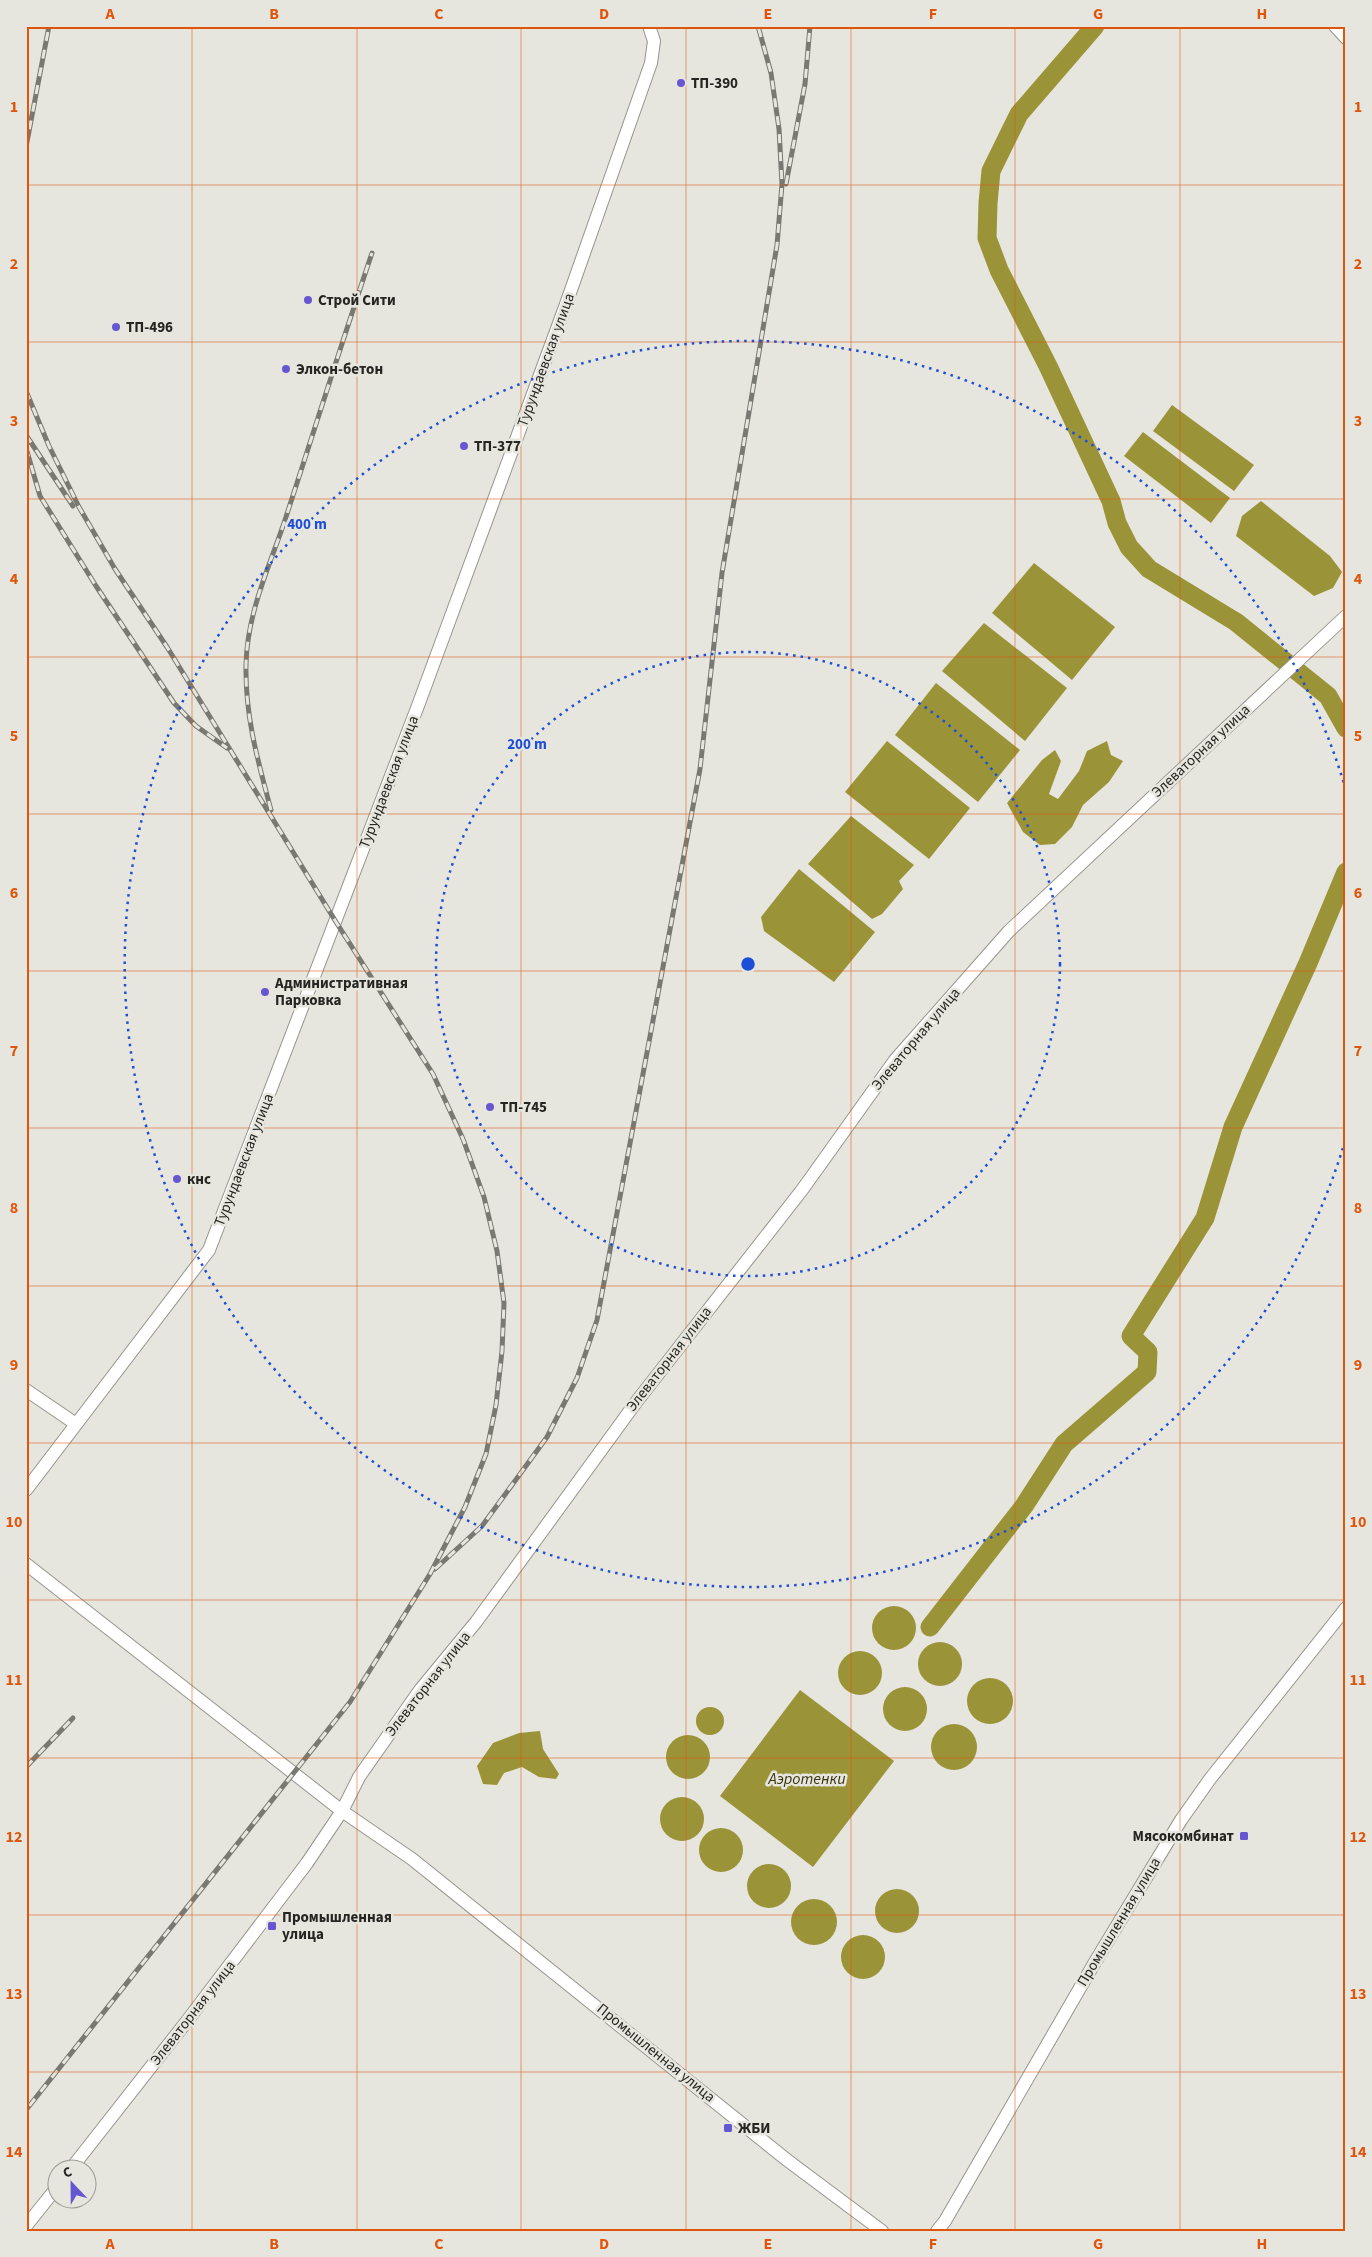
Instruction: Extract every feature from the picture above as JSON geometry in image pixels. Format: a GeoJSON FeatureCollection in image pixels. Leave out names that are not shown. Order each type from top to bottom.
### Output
{"type":"FeatureCollection","features":[{"type":"Feature","properties":{"kind":"street","name":"Турундаевская улица"},"geometry":{"type":"LineString","coordinates":[[26,1490],[209,1250],[419,703],[565,307],[651,63],[654,41],[649,26]]}},
{"type":"Feature","properties":{"kind":"street"},"geometry":{"type":"LineString","coordinates":[[1335,26],[1346,38]]}},
{"type":"Feature","properties":{"kind":"street","name":"Элеваторная улица"},"geometry":{"type":"LineString","coordinates":[[78,2160],[307,1863],[342,1811],[359,1777],[420,1690],[476,1622],[637,1401],[802,1190],[895,1060],[1009,931],[1346,616]]}},
{"type":"Feature","properties":{"kind":"street"},"geometry":{"type":"LineString","coordinates":[[26,1390],[76,1424]]}},
{"type":"Feature","properties":{"kind":"street","name":"Промышленная улица"},"geometry":{"type":"LineString","coordinates":[[26,1564],[342,1811],[412,1859],[787,2160],[882,2231]]}},
{"type":"Feature","properties":{"kind":"street","name":"Промышленная улица"},"geometry":{"type":"LineString","coordinates":[[937,2231],[945,2221],[1095,1962],[1181,1820],[1210,1779],[1346,1608]]}},
{"type":"Feature","properties":{"kind":"street"},"geometry":{"type":"LineString","coordinates":[[26,2226],[48,2198]]}},
{"type":"Feature","properties":{"kind":"water"},"geometry":{"type":"Polygon","coordinates":[[[1172,405],[1254,465],[1234,491],[1153,431],[1172,405]]]}},
{"type":"Feature","properties":{"kind":"water"},"geometry":{"type":"Polygon","coordinates":[[[1143,432],[1230,498],[1211,523],[1124,456],[1143,432]]]}},
{"type":"Feature","properties":{"kind":"water"},"geometry":{"type":"Polygon","coordinates":[[[1261,501],[1330,556],[1342,572],[1333,588],[1314,596],[1236,536],[1242,516],[1261,501]]]}},
{"type":"Feature","properties":{"kind":"water"},"geometry":{"type":"Polygon","coordinates":[[[1034,563],[1115,627],[1072,680],[992,613],[1034,563]]]}},
{"type":"Feature","properties":{"kind":"water"},"geometry":{"type":"Polygon","coordinates":[[[984,623],[1067,688],[1025,741],[942,671],[984,623]]]}},
{"type":"Feature","properties":{"kind":"water"},"geometry":{"type":"Polygon","coordinates":[[[936,683],[1020,750],[978,802],[895,735],[936,683]]]}},
{"type":"Feature","properties":{"kind":"water"},"geometry":{"type":"Polygon","coordinates":[[[887,741],[970,808],[929,859],[845,792],[887,741]]]}},
{"type":"Feature","properties":{"kind":"water"},"geometry":{"type":"Polygon","coordinates":[[[1107,741],[1111,755],[1123,761],[1109,782],[1083,805],[1072,827],[1055,844],[1040,845],[1023,832],[1007,803],[1042,760],[1055,750],[1061,761],[1049,794],[1058,799],[1079,771],[1087,751],[1107,741]]]}},
{"type":"Feature","properties":{"kind":"water"},"geometry":{"type":"Polygon","coordinates":[[[851,816],[914,865],[899,881],[903,889],[882,914],[872,919],[808,864],[851,816]]]}},
{"type":"Feature","properties":{"kind":"water"},"geometry":{"type":"Polygon","coordinates":[[[799,869],[875,932],[834,982],[764,931],[761,917],[799,869]]]}},
{"type":"Feature","properties":{"kind":"water"},"geometry":{"type":"Polygon","coordinates":[[[898,1606],[910,1612],[915,1619],[915,1637],[910,1644],[903,1649],[890,1650],[882,1647],[875,1640],[872,1624],[875,1616],[882,1609],[898,1606]]]}},
{"type":"Feature","properties":{"kind":"water"},"geometry":{"type":"Polygon","coordinates":[[[944,1642],[956,1648],[961,1655],[961,1673],[956,1680],[949,1685],[936,1686],[928,1683],[921,1676],[918,1660],[921,1652],[928,1645],[944,1642]]]}},
{"type":"Feature","properties":{"kind":"water"},"geometry":{"type":"Polygon","coordinates":[[[864,1651],[876,1657],[881,1664],[881,1682],[876,1689],[869,1694],[856,1695],[848,1692],[841,1685],[838,1669],[841,1661],[848,1654],[864,1651]]]}},
{"type":"Feature","properties":{"kind":"water"},"geometry":{"type":"Polygon","coordinates":[[[990,1678],[1003,1682],[1009,1688],[1013,1701],[1009,1714],[1003,1720],[990,1724],[977,1720],[971,1714],[967,1701],[971,1688],[977,1682],[990,1678]]]}},
{"type":"Feature","properties":{"kind":"water"},"geometry":{"type":"Polygon","coordinates":[[[909,1687],[921,1693],[926,1700],[926,1718],[921,1725],[914,1730],[901,1731],[893,1728],[886,1721],[883,1705],[886,1697],[893,1690],[909,1687]]]}},
{"type":"Feature","properties":{"kind":"water","name":"Аэротенки"},"geometry":{"type":"Polygon","coordinates":[[[800,1690],[894,1761],[813,1867],[720,1796],[800,1690]]]}},
{"type":"Feature","properties":{"kind":"water"},"geometry":{"type":"Polygon","coordinates":[[[710,1707],[720,1711],[724,1721],[720,1731],[710,1735],[700,1731],[696,1721],[700,1711],[710,1707]]]}},
{"type":"Feature","properties":{"kind":"water"},"geometry":{"type":"Polygon","coordinates":[[[954,1724],[967,1728],[973,1734],[977,1747],[973,1760],[967,1766],[954,1770],[941,1766],[935,1760],[931,1747],[935,1734],[941,1728],[954,1724]]]}},
{"type":"Feature","properties":{"kind":"water"},"geometry":{"type":"Polygon","coordinates":[[[540,1731],[543,1749],[559,1774],[556,1779],[539,1777],[522,1767],[504,1773],[497,1785],[483,1784],[477,1766],[493,1743],[519,1733],[540,1731]]]}},
{"type":"Feature","properties":{"kind":"water"},"geometry":{"type":"Polygon","coordinates":[[[692,1735],[704,1741],[709,1748],[709,1766],[704,1773],[697,1778],[684,1779],[676,1776],[669,1769],[666,1753],[669,1745],[676,1738],[692,1735]]]}},
{"type":"Feature","properties":{"kind":"water"},"geometry":{"type":"Polygon","coordinates":[[[686,1797],[698,1803],[703,1810],[703,1828],[698,1835],[691,1840],[678,1841],[670,1838],[663,1831],[660,1815],[663,1807],[670,1800],[686,1797]]]}},
{"type":"Feature","properties":{"kind":"water"},"geometry":{"type":"Polygon","coordinates":[[[725,1828],[737,1834],[742,1841],[742,1859],[737,1866],[730,1871],[717,1872],[709,1869],[702,1862],[699,1846],[702,1838],[709,1831],[725,1828]]]}},
{"type":"Feature","properties":{"kind":"water"},"geometry":{"type":"Polygon","coordinates":[[[773,1864],[785,1870],[790,1877],[790,1895],[785,1902],[778,1907],[765,1908],[757,1905],[750,1898],[747,1882],[750,1874],[757,1867],[773,1864]]]}},
{"type":"Feature","properties":{"kind":"water"},"geometry":{"type":"Polygon","coordinates":[[[901,1889],[913,1895],[918,1902],[918,1920],[913,1927],[906,1932],[893,1933],[885,1930],[878,1923],[875,1907],[878,1899],[885,1892],[901,1889]]]}},
{"type":"Feature","properties":{"kind":"water"},"geometry":{"type":"Polygon","coordinates":[[[814,1899],[827,1903],[833,1909],[837,1922],[833,1935],[827,1941],[814,1945],[801,1941],[795,1935],[791,1922],[795,1909],[801,1903],[814,1899]]]}},
{"type":"Feature","properties":{"kind":"water"},"geometry":{"type":"Polygon","coordinates":[[[867,1935],[879,1941],[884,1948],[884,1966],[879,1973],[872,1978],[859,1979],[851,1976],[844,1969],[841,1953],[844,1945],[851,1938],[867,1935]]]}},
{"type":"Feature","properties":{"kind":"waterway"},"geometry":{"type":"LineString","coordinates":[[1095,26],[1019,114],[991,171],[987,238],[999,270],[1048,366],[1111,501],[1117,523],[1129,547],[1149,569],[1236,622],[1328,696],[1346,728]]}},
{"type":"Feature","properties":{"kind":"waterway"},"geometry":{"type":"LineString","coordinates":[[930,1627],[1024,1506],[1064,1444],[1147,1372],[1148,1352],[1131,1336],[1205,1218],[1233,1127],[1308,963],[1346,872]]}},
{"type":"Feature","properties":{"kind":"railway"},"geometry":{"type":"LineString","coordinates":[[26,147],[49,26]]}},
{"type":"Feature","properties":{"kind":"railway"},"geometry":{"type":"LineString","coordinates":[[435,1569],[482,1526],[547,1437],[577,1378],[597,1320],[700,769],[722,573],[777,245],[782,184],[779,129],[771,73],[758,26]]}},
{"type":"Feature","properties":{"kind":"railway"},"geometry":{"type":"LineString","coordinates":[[786,184],[805,84],[810,26]]}},
{"type":"Feature","properties":{"kind":"railway"},"geometry":{"type":"LineString","coordinates":[[271,810],[250,721],[246,684],[247,646],[250,627],[260,591],[372,253]]}},
{"type":"Feature","properties":{"kind":"railway"},"geometry":{"type":"LineString","coordinates":[[26,391],[49,446],[79,507],[115,569],[167,647],[336,922],[433,1074],[463,1139],[484,1197],[497,1251],[504,1303],[502,1351],[496,1405],[486,1454],[465,1507],[430,1574],[350,1702],[26,2110]]}},
{"type":"Feature","properties":{"kind":"railway"},"geometry":{"type":"LineString","coordinates":[[26,435],[73,506]]}},
{"type":"Feature","properties":{"kind":"railway"},"geometry":{"type":"LineString","coordinates":[[26,448],[40,496],[96,586],[174,703],[196,726],[227,748]]}},
{"type":"Feature","properties":{"kind":"railway"},"geometry":{"type":"LineString","coordinates":[[26,1767],[73,1718]]}},
{"type":"Feature","properties":{"kind":"place","name":"ТП-390"},"geometry":{"type":"Point","coordinates":[681,83]}},
{"type":"Feature","properties":{"kind":"place","name":"Строй Сити"},"geometry":{"type":"Point","coordinates":[308,300]}},
{"type":"Feature","properties":{"kind":"place","name":"ТП-496"},"geometry":{"type":"Point","coordinates":[116,327]}},
{"type":"Feature","properties":{"kind":"place","name":"Элкон-бетон"},"geometry":{"type":"Point","coordinates":[286,369]}},
{"type":"Feature","properties":{"kind":"place","name":"ТП-377"},"geometry":{"type":"Point","coordinates":[464,446]}},
{"type":"Feature","properties":{"kind":"place","name":"Административная Парковка"},"geometry":{"type":"Point","coordinates":[265,992]}},
{"type":"Feature","properties":{"kind":"place","name":"ТП-745"},"geometry":{"type":"Point","coordinates":[490,1107]}},
{"type":"Feature","properties":{"kind":"place","name":"кнс"},"geometry":{"type":"Point","coordinates":[177,1179]}},
{"type":"Feature","properties":{"kind":"place","name":"Мясокомбинат"},"geometry":{"type":"Point","coordinates":[1244,1836]}},
{"type":"Feature","properties":{"kind":"place","name":"Промышленная улица"},"geometry":{"type":"Point","coordinates":[272,1926]}},
{"type":"Feature","properties":{"kind":"place","name":"ЖБИ"},"geometry":{"type":"Point","coordinates":[728,2128]}}]}
